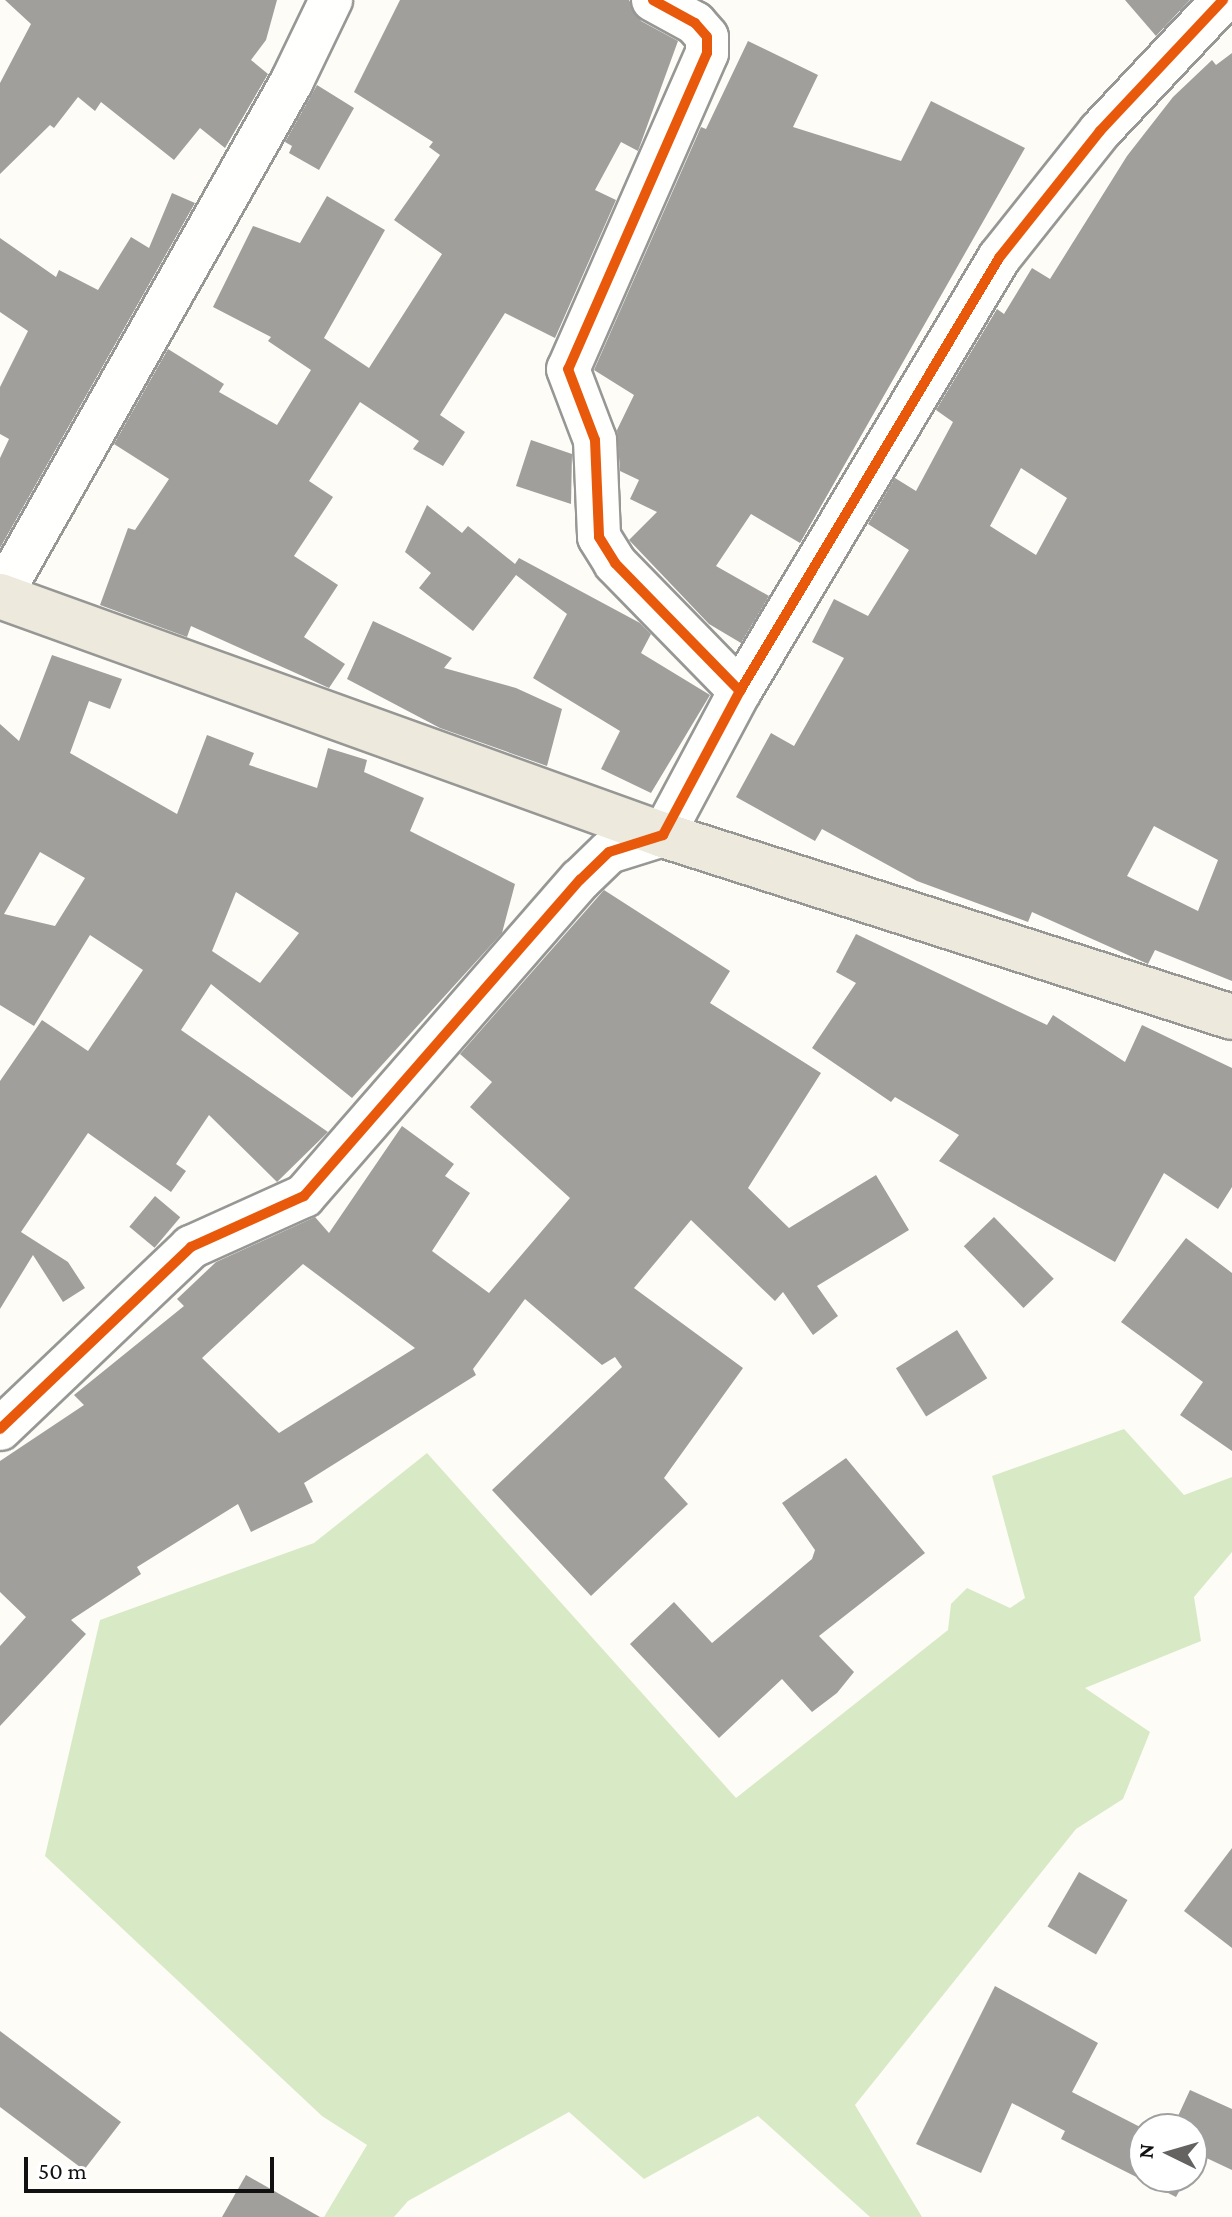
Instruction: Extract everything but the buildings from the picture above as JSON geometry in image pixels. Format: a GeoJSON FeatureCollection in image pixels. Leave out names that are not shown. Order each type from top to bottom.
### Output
{"type":"FeatureCollection","features":[{"type":"Feature","properties":{"kind":"main road"},"geometry":{"type":"LineString","coordinates":[[0,596],[663,835],[1232,1017]]}},
{"type":"Feature","properties":{"kind":"street"},"geometry":{"type":"LineString","coordinates":[[0,596],[292,81],[331,0]]}},
{"type":"Feature","properties":{"kind":"street"},"geometry":{"type":"LineString","coordinates":[[653,0],[695,23],[707,37],[707,53],[568,369],[595,440],[599,537],[615,563],[740,691]]}},
{"type":"Feature","properties":{"kind":"street"},"geometry":{"type":"LineString","coordinates":[[0,1429],[191,1247],[304,1196],[580,880],[609,852],[663,835],[740,691],[999,258],[1100,131],[1223,0]]}},
{"type":"Feature","properties":{"kind":"green space"},"geometry":{"type":"Polygon","coordinates":[[[1124,1429],[1184,1495],[1232,1477],[1232,1552],[1194,1597],[1201,1641],[1085,1688],[1150,1732],[1123,1799],[1076,1829],[855,2105],[922,2217],[870,2217],[758,2116],[644,2179],[569,2112],[408,2201],[394,2217],[324,2217],[367,2145],[322,2116],[45,1856],[100,1620],[314,1543],[427,1453],[736,1798],[948,1630],[951,1604],[967,1588],[1010,1608],[1025,1598],[992,1476],[1124,1429]]]}},
{"type":"Feature","properties":{"kind":"cycle path"},"geometry":{"type":"LineString","coordinates":[[653,0],[695,23],[707,37],[707,53],[568,369],[595,440],[599,537],[615,563],[740,691]]}},
{"type":"Feature","properties":{"kind":"cycle path"},"geometry":{"type":"LineString","coordinates":[[0,1429],[191,1247],[304,1196],[580,880],[609,852],[663,835],[740,691],[999,258],[1100,131],[1223,0]]}}]}
